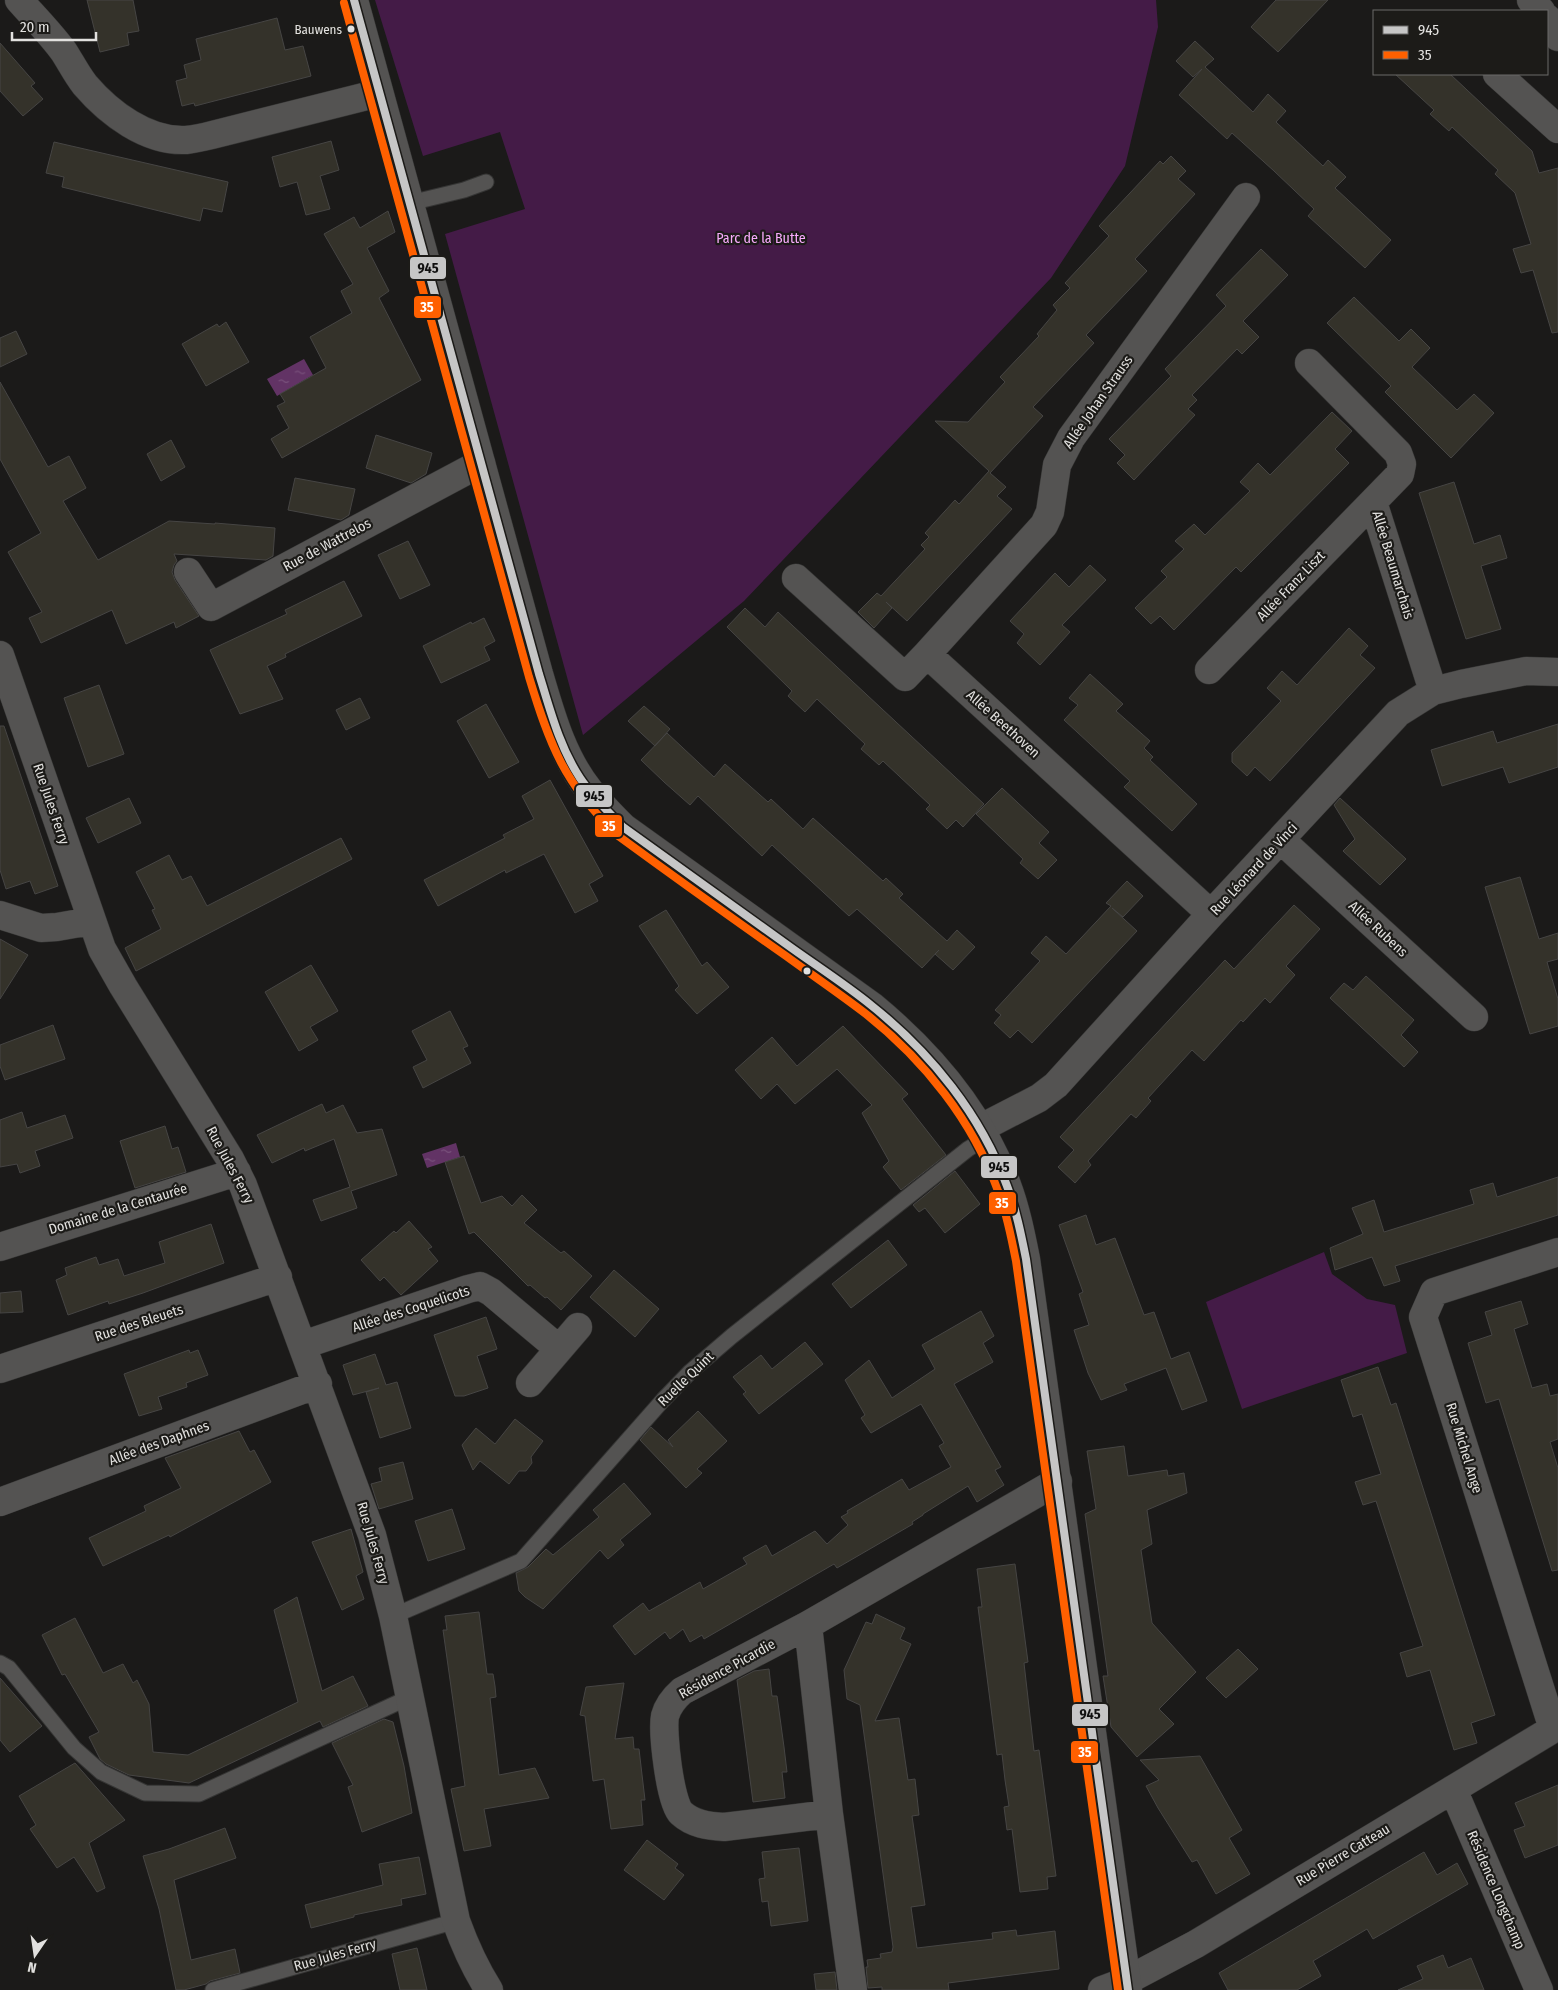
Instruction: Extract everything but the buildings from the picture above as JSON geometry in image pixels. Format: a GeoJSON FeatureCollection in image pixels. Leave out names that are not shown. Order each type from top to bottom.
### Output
{"type":"FeatureCollection","features":[{"type":"Feature","properties":{"kind":"street"},"geometry":{"type":"LineString","coordinates":[[19,0],[56,41],[84,84],[100,101],[140,130],[165,138],[185,140],[212,135],[379,93]]}},
{"type":"Feature","properties":{"kind":"street"},"geometry":{"type":"LineString","coordinates":[[354,0],[552,717],[564,747],[588,789],[623,827],[818,966],[887,1018],[916,1046],[948,1082],[983,1133],[1007,1184],[1020,1228],[1026,1259],[1058,1481],[1119,1987]]}},
{"type":"Feature","properties":{"kind":"street"},"geometry":{"type":"LineString","coordinates":[[1530,0],[1540,10]]}},
{"type":"Feature","properties":{"kind":"street"},"geometry":{"type":"LineString","coordinates":[[1548,20],[1558,37]]}},
{"type":"Feature","properties":{"kind":"street"},"geometry":{"type":"LineString","coordinates":[[1498,75],[1558,129]]}},
{"type":"Feature","properties":{"kind":"street","name":"Allée Johan Strauss"},"geometry":{"type":"LineString","coordinates":[[927,654],[1044,525],[1050,512],[1057,465],[1071,438],[1246,198]]}},
{"type":"Feature","properties":{"kind":"street","name":"Allée Beaumarchais"},"geometry":{"type":"LineString","coordinates":[[1309,362],[1398,453],[1402,464],[1400,474],[1373,502],[1433,691]]}},
{"type":"Feature","properties":{"kind":"street","name":"Rue de Wattrelos"},"geometry":{"type":"LineString","coordinates":[[188,572],[211,607],[481,463]]}},
{"type":"Feature","properties":{"kind":"street","name":"Allée Franz Liszt"},"geometry":{"type":"LineString","coordinates":[[1209,670],[1373,502]]}},
{"type":"Feature","properties":{"kind":"street"},"geometry":{"type":"LineString","coordinates":[[796,578],[905,677],[927,654]]}},
{"type":"Feature","properties":{"kind":"street","name":"Allée Beethoven"},"geometry":{"type":"LineString","coordinates":[[927,654],[1211,914]]}},
{"type":"Feature","properties":{"kind":"street","name":"Rue Jules Ferry"},"geometry":{"type":"LineString","coordinates":[[0,655],[102,949],[237,1172],[249,1199],[318,1384],[372,1534],[393,1616],[456,1921],[465,1947],[476,1970],[489,1990]]}},
{"type":"Feature","properties":{"kind":"street","name":"Rue Léonard de Vinci"},"geometry":{"type":"LineString","coordinates":[[983,1133],[1039,1098],[1056,1085],[1211,914],[1398,713],[1433,691],[1506,674],[1526,671],[1558,672]]}},
{"type":"Feature","properties":{"kind":"street","name":"Allée Rubens"},"geometry":{"type":"LineString","coordinates":[[1281,840],[1474,1017]]}},
{"type":"Feature","properties":{"kind":"street"},"geometry":{"type":"LineString","coordinates":[[0,915],[41,928],[91,921]]}},
{"type":"Feature","properties":{"kind":"street","name":"Domaine de la Centaurée"},"geometry":{"type":"LineString","coordinates":[[0,1247],[237,1172]]}},
{"type":"Feature","properties":{"kind":"street","name":"Rue Michel Ange"},"geometry":{"type":"LineString","coordinates":[[1556,1728],[1423,1317],[1434,1292],[1558,1252]]}},
{"type":"Feature","properties":{"kind":"street","name":"Rue des Bleuets"},"geometry":{"type":"LineString","coordinates":[[0,1370],[278,1277]]}},
{"type":"Feature","properties":{"kind":"street","name":"Allée des Coquelicots"},"geometry":{"type":"LineString","coordinates":[[303,1345],[480,1286],[491,1292],[559,1349]]}},
{"type":"Feature","properties":{"kind":"street"},"geometry":{"type":"LineString","coordinates":[[530,1383],[578,1327]]}},
{"type":"Feature","properties":{"kind":"street","name":"Allée des Daphnes"},"geometry":{"type":"LineString","coordinates":[[0,1502],[318,1384]]}},
{"type":"Feature","properties":{"kind":"street","name":"Résidence Picardie"},"geometry":{"type":"LineString","coordinates":[[829,1814],[724,1827],[706,1826],[693,1821],[679,1812],[672,1796],[665,1735],[666,1716],[671,1702],[682,1691],[808,1624],[1058,1481]]}},
{"type":"Feature","properties":{"kind":"street"},"geometry":{"type":"LineString","coordinates":[[808,1624],[829,1814],[853,1990]]}},
{"type":"Feature","properties":{"kind":"street","name":"Rue Pierre Catteau"},"geometry":{"type":"LineString","coordinates":[[1119,1987],[1196,1944],[1556,1728]]}},
{"type":"Feature","properties":{"kind":"street","name":"Résidence Longchamp"},"geometry":{"type":"LineString","coordinates":[[1453,1789],[1538,1990]]}},
{"type":"Feature","properties":{"kind":"lane"},"geometry":{"type":"LineString","coordinates":[[410,204],[464,190],[486,182]]}},
{"type":"Feature","properties":{"kind":"lane","name":"Ruelle Quint"},"geometry":{"type":"LineString","coordinates":[[393,1616],[522,1561],[663,1400],[690,1372],[732,1336],[968,1148],[983,1133]]}},
{"type":"Feature","properties":{"kind":"lane"},"geometry":{"type":"LineString","coordinates":[[0,1663],[10,1668],[74,1748],[101,1772],[145,1793],[198,1794],[410,1696]]}},
{"type":"Feature","properties":{"kind":"lane","name":"Rue Jules Ferry"},"geometry":{"type":"LineString","coordinates":[[213,1990],[456,1921]]}},
{"type":"Feature","properties":{"kind":"green space","name":"Parc de la Butte"},"geometry":{"type":"Polygon","coordinates":[[[375,0],[1156,0],[1158,27],[1125,166],[1051,278],[744,601],[583,735],[445,234],[525,209],[500,132],[423,156],[375,0]]]}},
{"type":"Feature","properties":{"kind":"green space"},"geometry":{"type":"Polygon","coordinates":[[[1324,1252],[1332,1274],[1367,1299],[1395,1305],[1407,1353],[1242,1409],[1206,1302],[1324,1252]]]}},
{"type":"Feature","properties":{"kind":"water"},"geometry":{"type":"Polygon","coordinates":[[[304,359],[313,375],[277,396],[267,379],[304,359]]]}},
{"type":"Feature","properties":{"kind":"water"},"geometry":{"type":"Polygon","coordinates":[[[456,1143],[460,1157],[427,1168],[422,1154],[456,1143]]]}},
{"type":"Feature","properties":{"kind":"transit line","name":"945"},"geometry":{"type":"LineString","coordinates":[[354,0],[539,674],[556,727],[573,766],[590,791],[623,827],[851,990],[894,1024],[934,1065],[952,1087],[983,1135],[1007,1186],[1016,1213],[1026,1259],[1128,1990]]}},
{"type":"Feature","properties":{"kind":"transit line","name":"35"},"geometry":{"type":"LineString","coordinates":[[344,3],[529,677],[544,723],[561,762],[584,798],[617,835],[866,1014],[908,1051],[961,1116],[988,1165],[1006,1216],[1016,1261],[1118,1990]]}},
{"type":"Feature","properties":{"kind":"place","name":"Bauwens"},"geometry":{"type":"Point","coordinates":[351,29]}}]}
